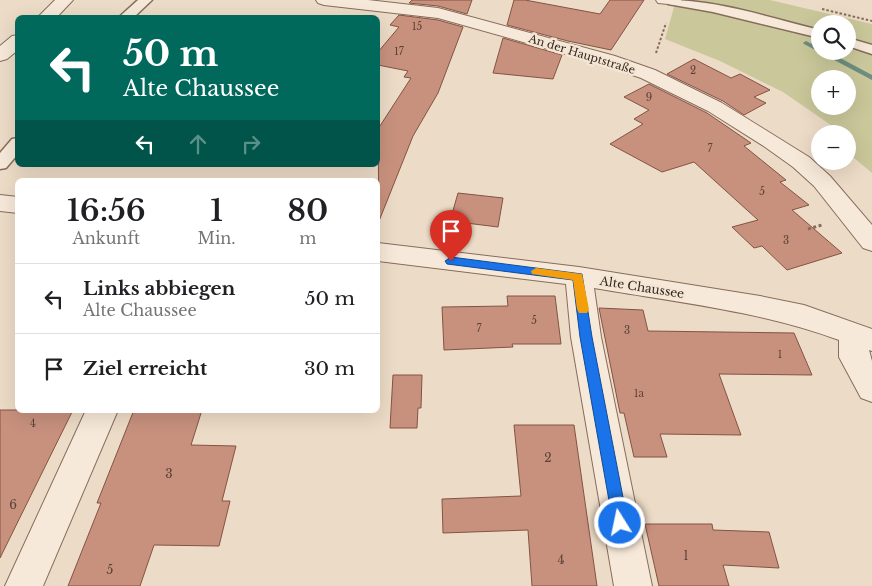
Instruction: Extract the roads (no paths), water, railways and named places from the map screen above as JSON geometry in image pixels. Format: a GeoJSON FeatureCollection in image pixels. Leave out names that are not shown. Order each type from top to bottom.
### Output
{"type":"FeatureCollection","features":[{"type":"Feature","properties":{"kind":"street"},"geometry":{"type":"LineString","coordinates":[[48,15],[65,0]]}},
{"type":"Feature","properties":{"kind":"street","name":"An der Hauptstraße"},"geometry":{"type":"LineString","coordinates":[[324,0],[438,13],[608,60],[648,74],[715,107],[773,142],[801,162],[822,181],[872,242]]}},
{"type":"Feature","properties":{"kind":"street"},"geometry":{"type":"LineString","coordinates":[[0,55],[15,42]]}},
{"type":"Feature","properties":{"kind":"street"},"geometry":{"type":"LineString","coordinates":[[0,203],[15,205]]}},
{"type":"Feature","properties":{"kind":"street","name":"Alte Chaussee"},"geometry":{"type":"LineString","coordinates":[[380,252],[578,276],[760,306],[804,316],[863,337]]}},
{"type":"Feature","properties":{"kind":"street"},"geometry":{"type":"LineString","coordinates":[[578,276],[586,337],[633,586]]}},
{"type":"Feature","properties":{"kind":"street"},"geometry":{"type":"LineString","coordinates":[[863,337],[854,357],[872,390]]}},
{"type":"Feature","properties":{"kind":"street"},"geometry":{"type":"LineString","coordinates":[[24,586],[101,413]]}},
{"type":"Feature","properties":{"kind":"lane"},"geometry":{"type":"LineString","coordinates":[[128,15],[146,0]]}},
{"type":"Feature","properties":{"kind":"lane"},"geometry":{"type":"LineString","coordinates":[[669,1],[713,8],[811,32]]}},
{"type":"Feature","properties":{"kind":"lane"},"geometry":{"type":"LineString","coordinates":[[856,45],[872,50]]}},
{"type":"Feature","properties":{"kind":"lane"},"geometry":{"type":"LineString","coordinates":[[0,164],[15,146]]}},
{"type":"Feature","properties":{"kind":"waterway"},"geometry":{"type":"LineString","coordinates":[[806,43],[811,46]]}},
{"type":"Feature","properties":{"kind":"waterway"},"geometry":{"type":"LineString","coordinates":[[838,60],[872,78]]}}]}
